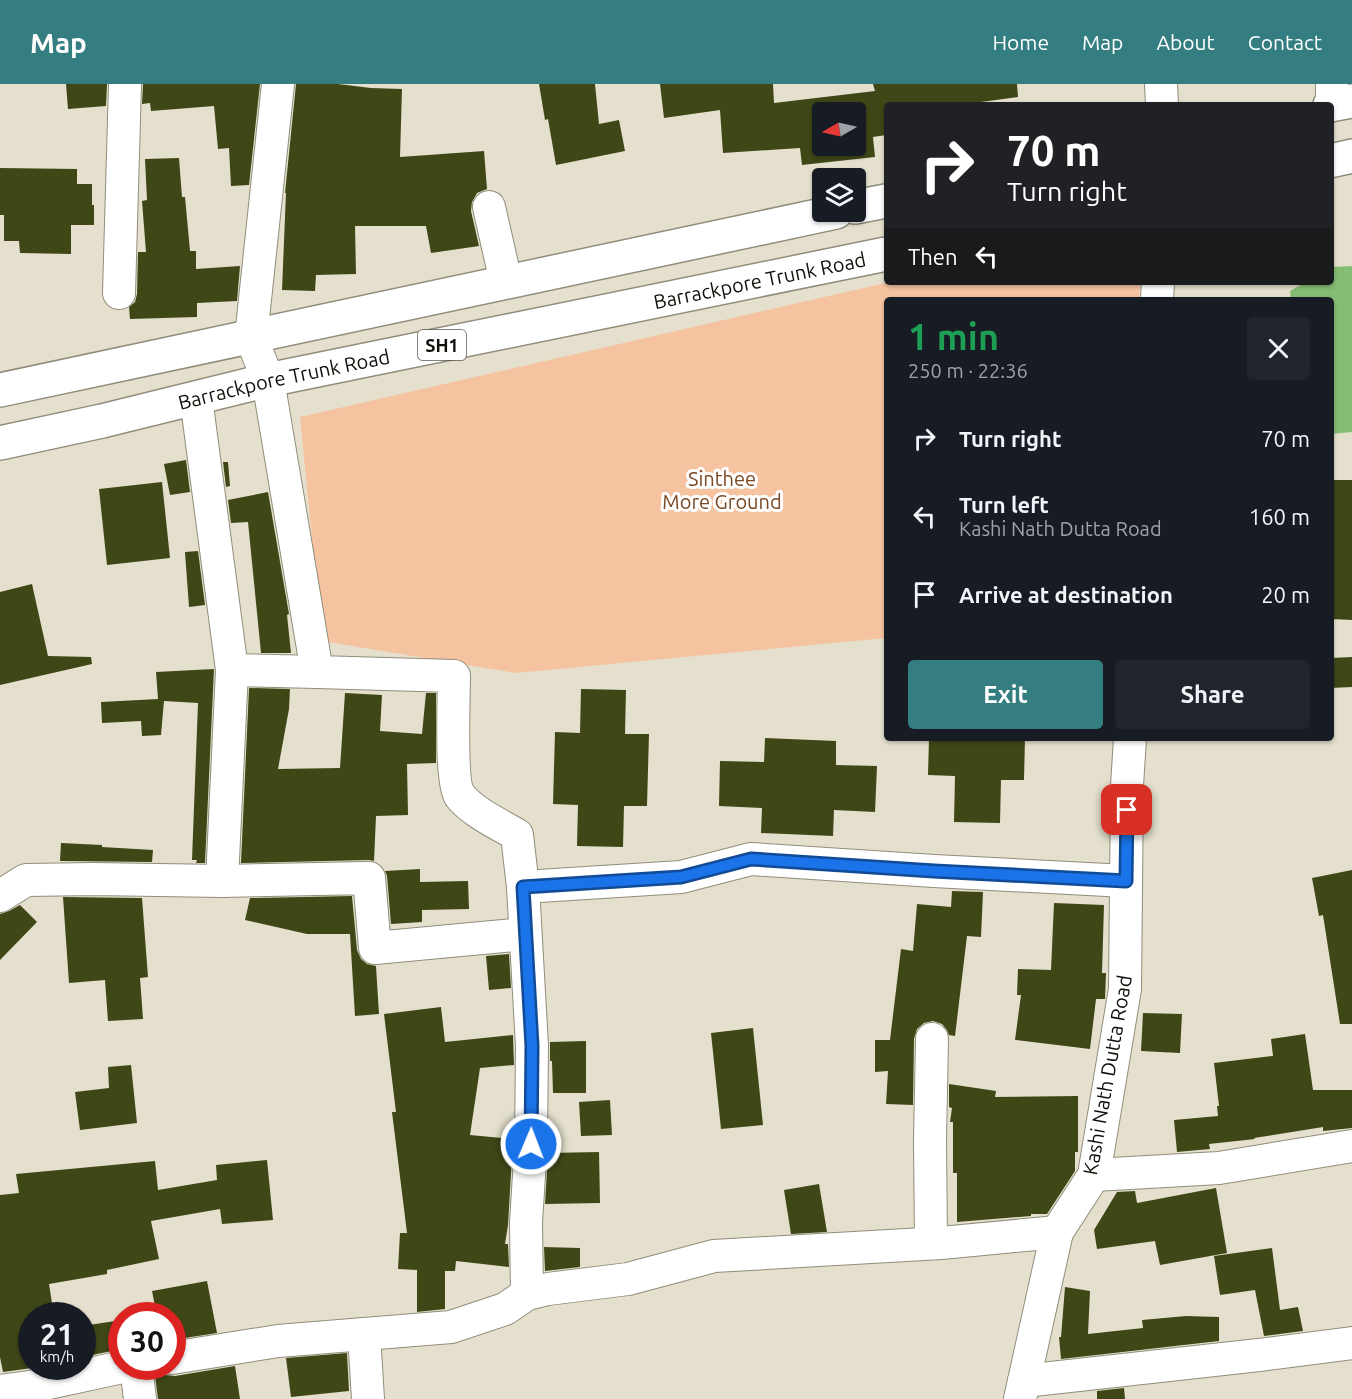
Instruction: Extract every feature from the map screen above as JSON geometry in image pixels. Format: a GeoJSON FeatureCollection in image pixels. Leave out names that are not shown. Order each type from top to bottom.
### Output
{"type":"FeatureCollection","features":[{"type":"Feature","properties":{"kind":"main road"},"geometry":{"type":"LineString","coordinates":[[1334,160],[1352,156]]}},
{"type":"Feature","properties":{"kind":"main road"},"geometry":{"type":"LineString","coordinates":[[866,205],[884,201]]}},
{"type":"Feature","properties":{"kind":"main road","name":"SH1"},"geometry":{"type":"LineString","coordinates":[[0,390],[812,217]]}},
{"type":"Feature","properties":{"kind":"main road","name":"Barrackpore Trunk Road"},"geometry":{"type":"LineString","coordinates":[[0,442],[102,421],[268,380],[884,254]]}},
{"type":"Feature","properties":{"kind":"street"},"geometry":{"type":"LineString","coordinates":[[119,293],[125,84]]}},
{"type":"Feature","properties":{"kind":"street"},"geometry":{"type":"LineString","coordinates":[[278,84],[251,337],[268,380],[317,672]]}},
{"type":"Feature","properties":{"kind":"street"},"geometry":{"type":"LineString","coordinates":[[1161,84],[1162,102]]}},
{"type":"Feature","properties":{"kind":"street"},"geometry":{"type":"LineString","coordinates":[[489,207],[506,282]]}},
{"type":"Feature","properties":{"kind":"street"},"geometry":{"type":"LineString","coordinates":[[196,398],[232,670],[222,880]]}},
{"type":"Feature","properties":{"kind":"street"},"geometry":{"type":"LineString","coordinates":[[232,670],[454,676],[454,771],[459,794],[474,810],[518,835],[532,1046],[531,1144],[526,1222],[527,1294]]}},
{"type":"Feature","properties":{"kind":"street","name":"Kashi Nath Dutta Road"},"geometry":{"type":"LineString","coordinates":[[1022,1390],[1057,1232],[1094,1175],[1125,989],[1127,786],[1130,741]]}},
{"type":"Feature","properties":{"kind":"street"},"geometry":{"type":"LineString","coordinates":[[523,887],[681,877],[751,859],[1126,881]]}},
{"type":"Feature","properties":{"kind":"street"},"geometry":{"type":"LineString","coordinates":[[0,896],[26,880],[369,878],[375,948],[525,934]]}},
{"type":"Feature","properties":{"kind":"street"},"geometry":{"type":"LineString","coordinates":[[931,1243],[932,1039]]}},
{"type":"Feature","properties":{"kind":"street"},"geometry":{"type":"LineString","coordinates":[[1094,1175],[1219,1168],[1352,1146]]}},
{"type":"Feature","properties":{"kind":"street"},"geometry":{"type":"LineString","coordinates":[[186,1357],[278,1341],[451,1327],[505,1309],[527,1294],[548,1289],[628,1279],[714,1256],[931,1243],[1057,1232]]}},
{"type":"Feature","properties":{"kind":"street"},"geometry":{"type":"LineString","coordinates":[[364,1334],[368,1399]]}},
{"type":"Feature","properties":{"kind":"street"},"geometry":{"type":"LineString","coordinates":[[1022,1390],[1352,1343]]}},
{"type":"Feature","properties":{"kind":"street"},"geometry":{"type":"LineString","coordinates":[[21,1392],[108,1371]]}},
{"type":"Feature","properties":{"kind":"street"},"geometry":{"type":"LineString","coordinates":[[138,1380],[140,1399]]}},
{"type":"Feature","properties":{"kind":"green space","name":"Sinthee More Ground"},"geometry":{"type":"Polygon","coordinates":[[[884,283],[1140,285],[1139,297],[884,297],[884,638],[516,673],[322,641],[300,417],[884,283]]]}},
{"type":"Feature","properties":{"kind":"shaded area"},"geometry":{"type":"Polygon","coordinates":[[[1352,266],[1352,432],[1334,434],[1334,297],[1291,297],[1290,291],[1301,285],[1334,285],[1334,267],[1352,266]]]}},
{"type":"Feature","properties":{"kind":"building"},"geometry":{"type":"Polygon","coordinates":[[[66,84],[107,84],[106,106],[68,109],[66,84]]]}},
{"type":"Feature","properties":{"kind":"building"},"geometry":{"type":"Polygon","coordinates":[[[143,84],[260,84],[249,185],[231,186],[229,148],[218,149],[214,106],[151,111],[150,103],[142,104],[143,84]]]}},
{"type":"Feature","properties":{"kind":"building"},"geometry":{"type":"Polygon","coordinates":[[[296,84],[338,84],[402,89],[400,157],[484,151],[487,189],[477,193],[472,202],[471,211],[479,246],[431,253],[426,226],[355,226],[356,274],[316,275],[315,291],[282,290],[285,193],[296,84]]]}},
{"type":"Feature","properties":{"kind":"building"},"geometry":{"type":"Polygon","coordinates":[[[539,84],[595,84],[599,124],[619,120],[625,151],[556,165],[539,84]]]}},
{"type":"Feature","properties":{"kind":"building"},"geometry":{"type":"Polygon","coordinates":[[[660,84],[773,84],[774,103],[875,91],[873,84],[1017,84],[1018,97],[981,102],[884,102],[884,135],[873,137],[875,157],[802,165],[800,148],[723,153],[720,110],[664,118],[660,84]]]}},
{"type":"Feature","properties":{"kind":"building"},"geometry":{"type":"Polygon","coordinates":[[[179,158],[190,251],[196,251],[196,269],[240,266],[237,301],[197,303],[197,317],[130,319],[129,307],[135,302],[137,294],[138,252],[146,252],[142,201],[147,200],[145,159],[179,158]]]}},
{"type":"Feature","properties":{"kind":"building"},"geometry":{"type":"Polygon","coordinates":[[[0,168],[77,169],[77,184],[92,184],[94,225],[71,225],[71,254],[20,253],[19,241],[4,241],[4,215],[0,215],[0,168]]]}},
{"type":"Feature","properties":{"kind":"building"},"geometry":{"type":"Polygon","coordinates":[[[186,460],[190,492],[170,495],[164,464],[186,460]]]}},
{"type":"Feature","properties":{"kind":"building"},"geometry":{"type":"Polygon","coordinates":[[[223,462],[228,462],[230,486],[226,487],[223,462]]]}},
{"type":"Feature","properties":{"kind":"building"},"geometry":{"type":"Polygon","coordinates":[[[1334,480],[1352,480],[1352,620],[1334,619],[1334,480]]]}},
{"type":"Feature","properties":{"kind":"building"},"geometry":{"type":"Polygon","coordinates":[[[162,482],[170,558],[107,565],[99,489],[162,482]]]}},
{"type":"Feature","properties":{"kind":"building"},"geometry":{"type":"Polygon","coordinates":[[[268,492],[289,614],[287,615],[291,653],[261,653],[248,522],[231,523],[228,500],[268,492]]]}},
{"type":"Feature","properties":{"kind":"building"},"geometry":{"type":"Polygon","coordinates":[[[198,551],[205,605],[189,607],[185,552],[198,551]]]}},
{"type":"Feature","properties":{"kind":"building"},"geometry":{"type":"Polygon","coordinates":[[[32,584],[48,656],[91,657],[92,664],[0,685],[0,592],[32,584]]]}},
{"type":"Feature","properties":{"kind":"building"},"geometry":{"type":"Polygon","coordinates":[[[1352,657],[1352,687],[1334,688],[1334,658],[1352,657]]]}},
{"type":"Feature","properties":{"kind":"building"},"geometry":{"type":"Polygon","coordinates":[[[214,669],[205,863],[196,863],[197,860],[192,860],[198,703],[164,701],[161,735],[142,736],[141,721],[102,723],[101,702],[158,699],[156,672],[214,669]]]}},
{"type":"Feature","properties":{"kind":"building"},"geometry":{"type":"Polygon","coordinates":[[[249,688],[290,689],[289,709],[278,769],[340,768],[345,693],[382,695],[380,731],[422,734],[426,693],[436,693],[436,763],[407,764],[408,815],[376,816],[374,861],[241,863],[249,688]]]}},
{"type":"Feature","properties":{"kind":"building"},"geometry":{"type":"Polygon","coordinates":[[[581,689],[626,690],[625,734],[649,734],[647,806],[624,806],[623,847],[577,846],[578,805],[553,804],[555,732],[580,733],[581,689]]]}},
{"type":"Feature","properties":{"kind":"building"},"geometry":{"type":"Polygon","coordinates":[[[765,738],[836,741],[836,765],[877,766],[875,812],[834,810],[833,836],[761,833],[762,808],[719,806],[720,761],[764,762],[765,738]]]}},
{"type":"Feature","properties":{"kind":"building"},"geometry":{"type":"Polygon","coordinates":[[[929,741],[1025,741],[1024,780],[1001,780],[1000,823],[954,822],[955,776],[928,775],[929,741]]]}},
{"type":"Feature","properties":{"kind":"building"},"geometry":{"type":"Polygon","coordinates":[[[61,843],[153,850],[152,862],[60,861],[61,843]]]}},
{"type":"Feature","properties":{"kind":"building"},"geometry":{"type":"Polygon","coordinates":[[[420,869],[420,882],[468,881],[469,909],[422,910],[422,922],[391,924],[385,871],[420,869]]]}},
{"type":"Feature","properties":{"kind":"building"},"geometry":{"type":"Polygon","coordinates":[[[1352,870],[1352,1024],[1340,1024],[1323,915],[1319,916],[1312,878],[1352,870]]]}},
{"type":"Feature","properties":{"kind":"building"},"geometry":{"type":"Polygon","coordinates":[[[952,891],[983,892],[981,937],[967,936],[955,1036],[949,1035],[942,1024],[933,1021],[924,1023],[917,1029],[914,1039],[913,1105],[886,1104],[888,1071],[875,1072],[875,1040],[890,1040],[901,949],[913,951],[917,904],[951,907],[952,891]]]}},
{"type":"Feature","properties":{"kind":"building"},"geometry":{"type":"Polygon","coordinates":[[[352,896],[357,950],[361,959],[367,964],[376,966],[379,1014],[355,1016],[350,934],[307,934],[245,920],[250,898],[352,896]]]}},
{"type":"Feature","properties":{"kind":"building"},"geometry":{"type":"Polygon","coordinates":[[[63,897],[142,898],[148,977],[140,978],[143,1019],[108,1021],[105,980],[69,983],[63,897]]]}},
{"type":"Feature","properties":{"kind":"building"},"geometry":{"type":"Polygon","coordinates":[[[1054,903],[1104,905],[1102,973],[1106,973],[1105,999],[1096,999],[1090,1049],[1015,1040],[1021,995],[1017,995],[1018,969],[1051,970],[1054,903]]]}},
{"type":"Feature","properties":{"kind":"building"},"geometry":{"type":"Polygon","coordinates":[[[20,905],[37,922],[0,960],[0,914],[20,905]]]}},
{"type":"Feature","properties":{"kind":"building"},"geometry":{"type":"Polygon","coordinates":[[[509,954],[511,988],[489,990],[486,956],[509,954]]]}},
{"type":"Feature","properties":{"kind":"building"},"geometry":{"type":"Polygon","coordinates":[[[441,1007],[445,1042],[513,1035],[514,1065],[480,1068],[470,1135],[513,1139],[505,1244],[508,1244],[509,1267],[456,1261],[455,1271],[445,1271],[445,1309],[417,1312],[417,1270],[398,1269],[400,1233],[407,1233],[392,1112],[396,1112],[384,1014],[441,1007]]]}},
{"type":"Feature","properties":{"kind":"building"},"geometry":{"type":"Polygon","coordinates":[[[1143,1013],[1182,1014],[1180,1053],[1141,1051],[1143,1013]]]}},
{"type":"Feature","properties":{"kind":"building"},"geometry":{"type":"Polygon","coordinates":[[[753,1028],[763,1125],[721,1129],[711,1033],[753,1028]]]}},
{"type":"Feature","properties":{"kind":"building"},"geometry":{"type":"Polygon","coordinates":[[[1305,1034],[1313,1090],[1352,1090],[1352,1128],[1323,1131],[1323,1127],[1255,1139],[1209,1144],[1210,1149],[1177,1152],[1174,1120],[1218,1116],[1214,1063],[1273,1056],[1271,1039],[1305,1034]]]}},
{"type":"Feature","properties":{"kind":"building"},"geometry":{"type":"Polygon","coordinates":[[[586,1041],[586,1093],[553,1093],[550,1042],[586,1041]]]}},
{"type":"Feature","properties":{"kind":"building"},"geometry":{"type":"Polygon","coordinates":[[[131,1065],[137,1123],[80,1130],[75,1092],[109,1088],[108,1067],[131,1065]]]}},
{"type":"Feature","properties":{"kind":"building"},"geometry":{"type":"Polygon","coordinates":[[[949,1084],[996,1091],[995,1097],[1078,1096],[1078,1152],[1075,1152],[1075,1171],[1047,1214],[957,1222],[957,1173],[953,1173],[953,1122],[950,1122],[952,1108],[949,1107],[949,1084]]]}},
{"type":"Feature","properties":{"kind":"building"},"geometry":{"type":"Polygon","coordinates":[[[610,1100],[612,1135],[581,1136],[579,1102],[610,1100]]]}},
{"type":"Feature","properties":{"kind":"building"},"geometry":{"type":"Polygon","coordinates":[[[599,1152],[600,1203],[545,1204],[548,1153],[599,1152]]]}},
{"type":"Feature","properties":{"kind":"building"},"geometry":{"type":"Polygon","coordinates":[[[267,1160],[273,1220],[222,1224],[220,1209],[151,1221],[159,1259],[107,1270],[107,1274],[49,1284],[52,1302],[18,1302],[18,1370],[3,1372],[0,1357],[0,1195],[19,1193],[16,1174],[155,1161],[158,1190],[217,1180],[216,1165],[267,1160]]]}},
{"type":"Feature","properties":{"kind":"building"},"geometry":{"type":"Polygon","coordinates":[[[819,1184],[827,1232],[791,1234],[784,1190],[819,1184]]]}},
{"type":"Feature","properties":{"kind":"building"},"geometry":{"type":"Polygon","coordinates":[[[1216,1188],[1227,1253],[1160,1265],[1155,1241],[1097,1249],[1094,1230],[1117,1192],[1135,1191],[1137,1203],[1216,1188]]]}},
{"type":"Feature","properties":{"kind":"building"},"geometry":{"type":"Polygon","coordinates":[[[544,1247],[580,1248],[580,1267],[545,1271],[544,1247]]]}},
{"type":"Feature","properties":{"kind":"building"},"geometry":{"type":"Polygon","coordinates":[[[1272,1248],[1280,1310],[1298,1307],[1303,1331],[1264,1336],[1255,1290],[1220,1295],[1214,1256],[1272,1248]]]}},
{"type":"Feature","properties":{"kind":"building"},"geometry":{"type":"Polygon","coordinates":[[[207,1281],[217,1333],[186,1338],[186,1302],[154,1302],[152,1291],[207,1281]]]}},
{"type":"Feature","properties":{"kind":"building"},"geometry":{"type":"Polygon","coordinates":[[[1065,1287],[1090,1291],[1088,1334],[1143,1328],[1142,1320],[1186,1316],[1219,1317],[1219,1341],[1061,1359],[1059,1337],[1061,1337],[1065,1287]]]}},
{"type":"Feature","properties":{"kind":"building"},"geometry":{"type":"Polygon","coordinates":[[[108,1322],[108,1352],[96,1354],[96,1324],[108,1322]]]}},
{"type":"Feature","properties":{"kind":"building"},"geometry":{"type":"Polygon","coordinates":[[[347,1353],[349,1391],[291,1397],[286,1358],[347,1353]]]}},
{"type":"Feature","properties":{"kind":"building"},"geometry":{"type":"Polygon","coordinates":[[[235,1366],[240,1399],[158,1399],[156,1380],[186,1380],[186,1374],[235,1366]]]}},
{"type":"Feature","properties":{"kind":"building"},"geometry":{"type":"Polygon","coordinates":[[[1124,1388],[1125,1399],[1097,1399],[1097,1391],[1124,1388]]]}},
{"type":"Feature","properties":{"kind":"route"},"geometry":{"type":"LineString","coordinates":[[531,1144],[532,1046],[523,887],[681,877],[751,859],[1126,881],[1127,810]]}}]}
